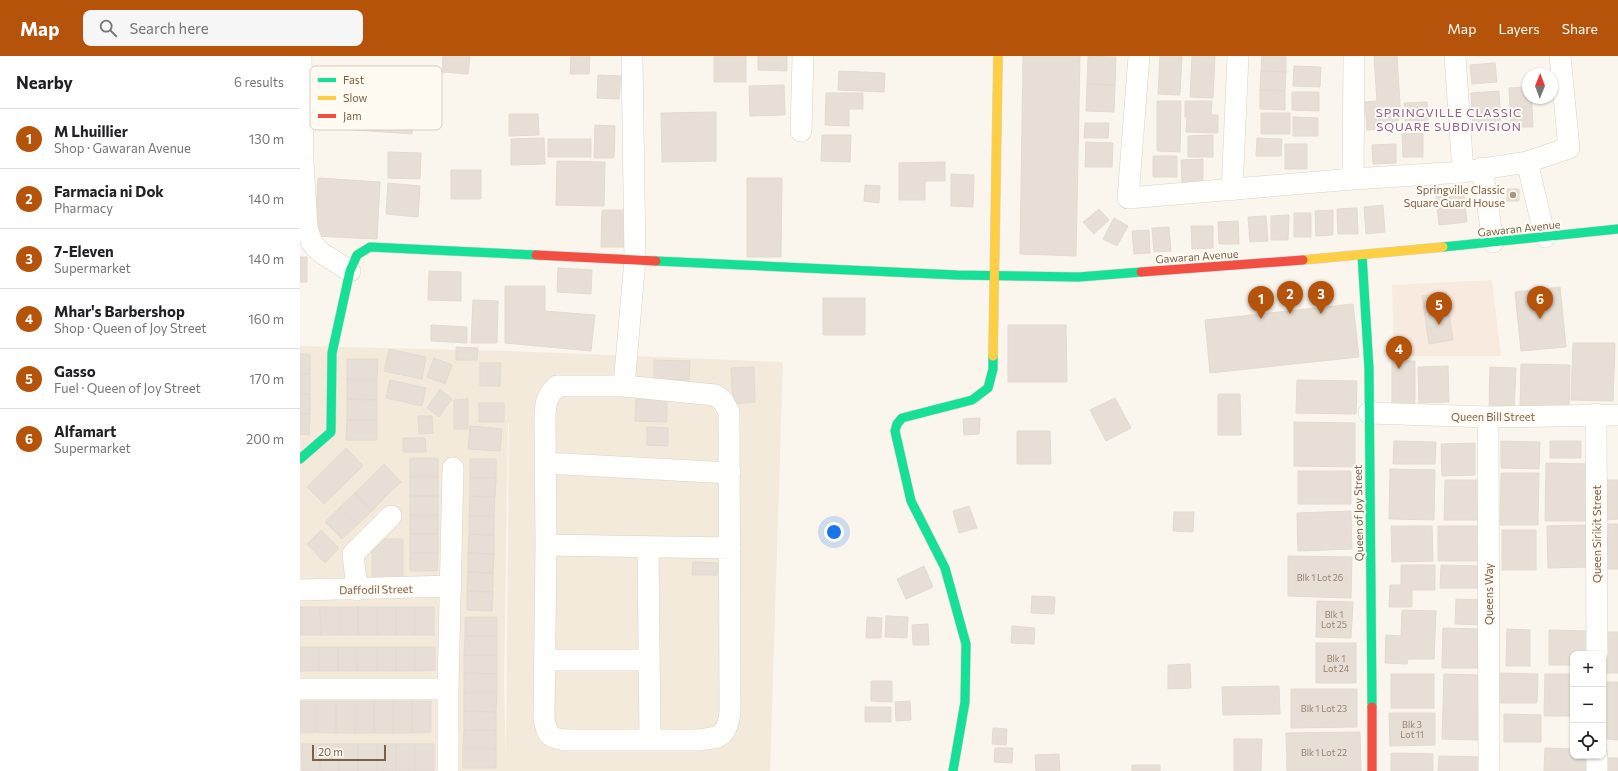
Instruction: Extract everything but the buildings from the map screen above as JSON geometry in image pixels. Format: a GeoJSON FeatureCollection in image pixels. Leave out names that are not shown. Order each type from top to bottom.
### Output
{"type":"FeatureCollection","features":[{"type":"Feature","properties":{"kind":"street"},"geometry":{"type":"LineString","coordinates":[[301,56],[304,188],[307,228],[306,244],[350,271]]}},
{"type":"Feature","properties":{"kind":"street"},"geometry":{"type":"LineString","coordinates":[[624,386],[635,259],[632,56]]}},
{"type":"Feature","properties":{"kind":"street"},"geometry":{"type":"LineString","coordinates":[[801,131],[803,56]]}},
{"type":"Feature","properties":{"kind":"street"},"geometry":{"type":"LineString","coordinates":[[953,771],[965,702],[966,644],[944,568],[912,501],[895,431],[896,424],[902,418],[972,400],[988,388],[993,369],[998,56]]}},
{"type":"Feature","properties":{"kind":"street"},"geometry":{"type":"LineString","coordinates":[[1139,56],[1128,198],[1472,170],[1527,162],[1569,148],[1560,56]]}},
{"type":"Feature","properties":{"kind":"street"},"geometry":{"type":"LineString","coordinates":[[1232,190],[1238,56]]}},
{"type":"Feature","properties":{"kind":"street"},"geometry":{"type":"LineString","coordinates":[[1353,179],[1354,56]]}},
{"type":"Feature","properties":{"kind":"street"},"geometry":{"type":"LineString","coordinates":[[1455,56],[1472,170],[1493,242]]}},
{"type":"Feature","properties":{"kind":"street"},"geometry":{"type":"LineString","coordinates":[[1527,162],[1545,237]]}},
{"type":"Feature","properties":{"kind":"street","name":"Gawaran Avenue"},"geometry":{"type":"LineString","coordinates":[[300,459],[331,432],[332,353],[350,271],[357,255],[370,247],[995,276],[1079,277],[1362,255],[1618,229]]}},
{"type":"Feature","properties":{"kind":"street","name":"Queen of Joy Street"},"geometry":{"type":"LineString","coordinates":[[1362,255],[1369,369],[1372,771]]}},
{"type":"Feature","properties":{"kind":"street"},"geometry":{"type":"LineString","coordinates":[[557,386],[624,386],[714,395],[723,400],[729,412],[730,712],[726,732],[716,738],[697,740],[557,740],[550,736],[546,731],[544,718],[546,545],[545,406],[549,394],[557,386]]}},
{"type":"Feature","properties":{"kind":"street","name":"Queen Bill Street"},"geometry":{"type":"LineString","coordinates":[[1369,414],[1488,417],[1618,414]]}},
{"type":"Feature","properties":{"kind":"street","name":"Queen Sirikit Street"},"geometry":{"type":"LineString","coordinates":[[1596,414],[1597,651]]}},
{"type":"Feature","properties":{"kind":"street","name":"Queens Way"},"geometry":{"type":"LineString","coordinates":[[1488,417],[1489,771]]}},
{"type":"Feature","properties":{"kind":"street"},"geometry":{"type":"LineString","coordinates":[[545,463],[730,473]]}},
{"type":"Feature","properties":{"kind":"street"},"geometry":{"type":"LineString","coordinates":[[448,771],[448,689],[453,468]]}},
{"type":"Feature","properties":{"kind":"street"},"geometry":{"type":"LineString","coordinates":[[357,590],[353,554],[391,516]]}},
{"type":"Feature","properties":{"kind":"street"},"geometry":{"type":"LineString","coordinates":[[546,545],[730,548]]}},
{"type":"Feature","properties":{"kind":"street"},"geometry":{"type":"LineString","coordinates":[[648,547],[650,740]]}},
{"type":"Feature","properties":{"kind":"street","name":"Daffodil Street"},"geometry":{"type":"LineString","coordinates":[[300,590],[357,590],[451,586]]}},
{"type":"Feature","properties":{"kind":"street"},"geometry":{"type":"LineString","coordinates":[[545,660],[648,660]]}},
{"type":"Feature","properties":{"kind":"street"},"geometry":{"type":"LineString","coordinates":[[300,689],[448,689]]}},
{"type":"Feature","properties":{"kind":"street"},"geometry":{"type":"LineString","coordinates":[[1597,759],[1597,771]]}},
{"type":"Feature","properties":{"kind":"shaded area"},"geometry":{"type":"Polygon","coordinates":[[[1492,280],[1501,356],[1394,356],[1392,285],[1492,280]]]}},
{"type":"Feature","properties":{"kind":"shaded area"},"geometry":{"type":"Polygon","coordinates":[[[300,346],[510,351],[783,362],[770,771],[300,771],[300,346]],[[509,423],[504,684],[506,760],[509,423]]]}},
{"type":"Feature","properties":{"kind":"traffic: fast"},"geometry":{"type":"LineString","coordinates":[[1443,247],[1618,229]]}},
{"type":"Feature","properties":{"kind":"traffic: fast"},"geometry":{"type":"LineString","coordinates":[[300,459],[331,432],[332,353],[350,271],[357,255],[370,247],[536,255]]}},
{"type":"Feature","properties":{"kind":"traffic: fast"},"geometry":{"type":"LineString","coordinates":[[1362,255],[1369,369],[1372,707]]}},
{"type":"Feature","properties":{"kind":"traffic: fast"},"geometry":{"type":"LineString","coordinates":[[656,261],[957,275],[1079,277],[1141,272]]}},
{"type":"Feature","properties":{"kind":"traffic: fast"},"geometry":{"type":"LineString","coordinates":[[953,771],[965,702],[966,644],[945,568],[911,501],[895,431],[897,424],[902,418],[972,400],[988,388],[993,369],[993,356]]}},
{"type":"Feature","properties":{"kind":"traffic: slow"},"geometry":{"type":"LineString","coordinates":[[993,356],[998,56]]}},
{"type":"Feature","properties":{"kind":"traffic: slow"},"geometry":{"type":"LineString","coordinates":[[1303,260],[1443,247]]}},
{"type":"Feature","properties":{"kind":"traffic: jam"},"geometry":{"type":"LineString","coordinates":[[536,255],[656,261]]}},
{"type":"Feature","properties":{"kind":"traffic: jam"},"geometry":{"type":"LineString","coordinates":[[1141,272],[1303,260]]}},
{"type":"Feature","properties":{"kind":"traffic: jam"},"geometry":{"type":"LineString","coordinates":[[1372,707],[1372,771]]}},
{"type":"Feature","properties":{"kind":"place","name":"Springville Classic Square Guard House"},"geometry":{"type":"Point","coordinates":[1513,195]}},
{"type":"Feature","properties":{"kind":"place","name":"Farmacia ni Dok"},"geometry":{"type":"Point","coordinates":[1290,314]}},
{"type":"Feature","properties":{"kind":"place","name":"7-Eleven"},"geometry":{"type":"Point","coordinates":[1321,314]}},
{"type":"Feature","properties":{"kind":"place","name":"M Lhuillier"},"geometry":{"type":"Point","coordinates":[1261,319]}},
{"type":"Feature","properties":{"kind":"place","name":"Alfamart"},"geometry":{"type":"Point","coordinates":[1540,319]}},
{"type":"Feature","properties":{"kind":"place","name":"Gasso"},"geometry":{"type":"Point","coordinates":[1439,325]}},
{"type":"Feature","properties":{"kind":"place","name":"Mhar's Barbershop"},"geometry":{"type":"Point","coordinates":[1399,369]}},
{"type":"Feature","properties":{"kind":"district","name":"SPRINGVILLE CLASSIC SQUARE SUBDIVISION"},"geometry":{"type":"Point","coordinates":[1449,119]}}]}
